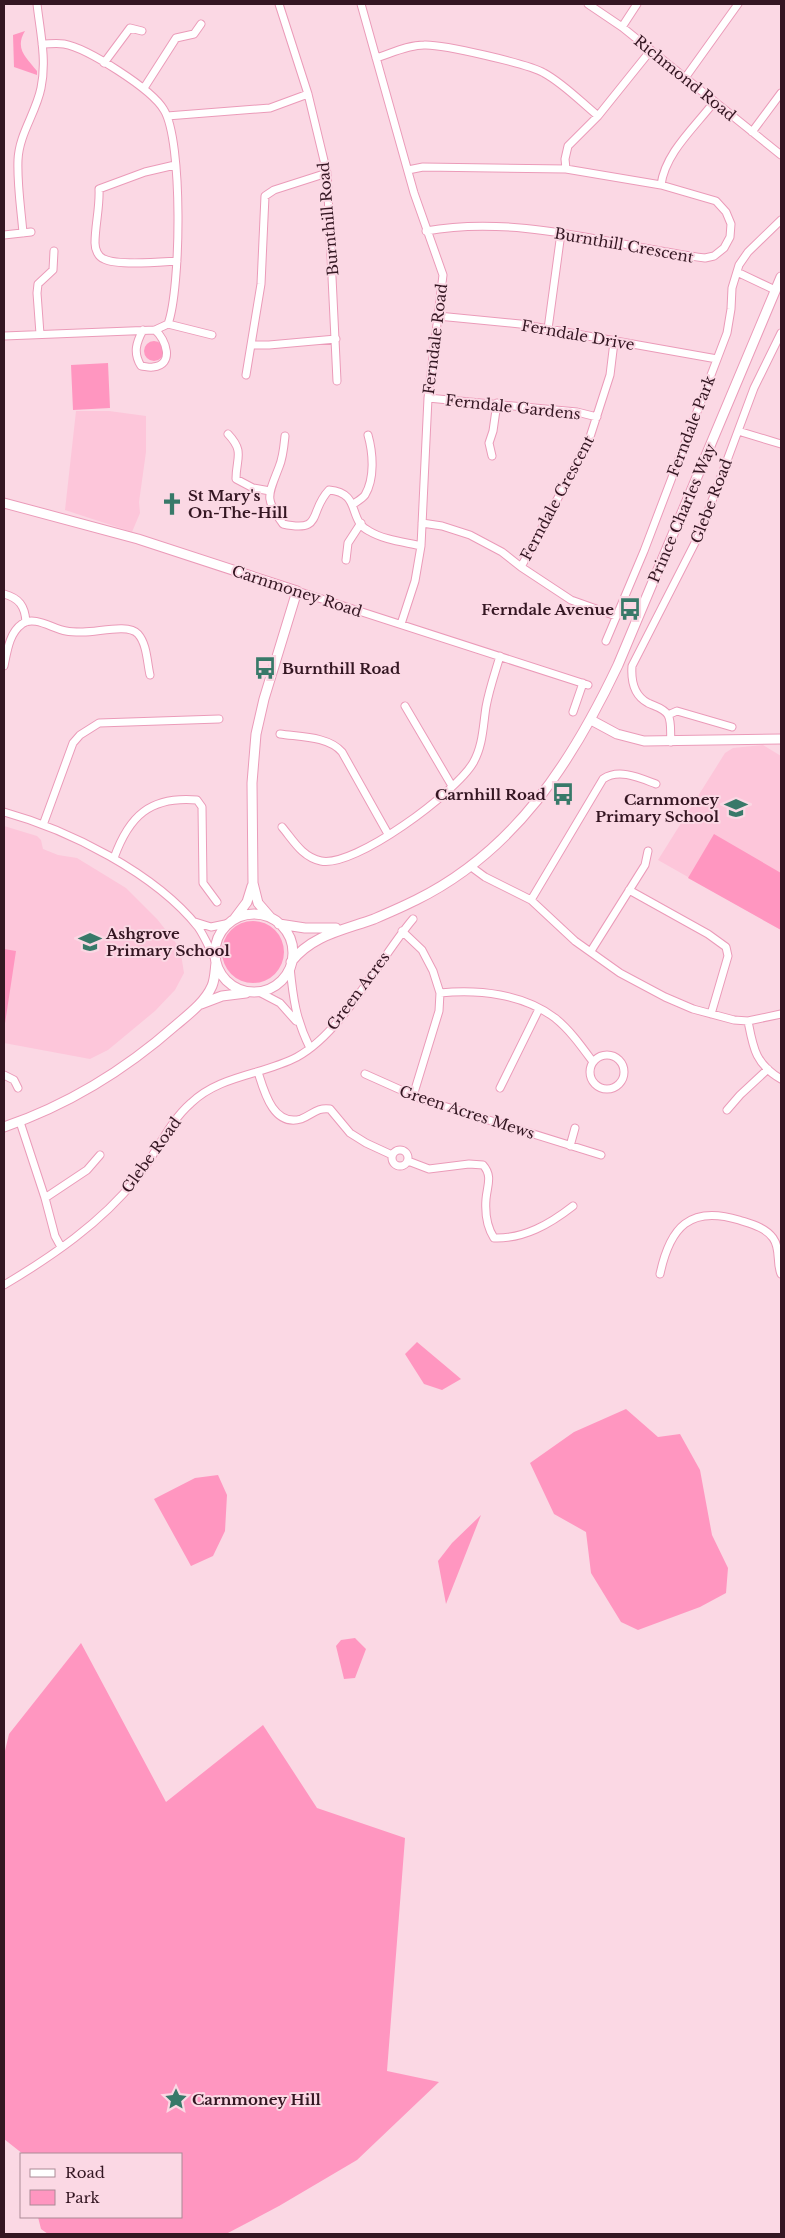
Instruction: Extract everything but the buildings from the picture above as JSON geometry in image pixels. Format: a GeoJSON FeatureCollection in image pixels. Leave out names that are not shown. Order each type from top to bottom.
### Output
{"type":"FeatureCollection","features":[{"type":"Feature","properties":{"kind":"street"},"geometry":{"type":"LineString","coordinates":[[4,235],[27,232],[18,161],[21,140],[33,114],[41,87],[44,64],[37,4]]}},
{"type":"Feature","properties":{"kind":"street","name":"Burnthill Road"},"geometry":{"type":"LineString","coordinates":[[279,4],[308,94],[327,173],[337,381]]}},
{"type":"Feature","properties":{"kind":"street","name":"Ferndale Road"},"geometry":{"type":"LineString","coordinates":[[360,4],[426,231],[443,275],[428,398],[421,546],[415,581],[401,624]]}},
{"type":"Feature","properties":{"kind":"street","name":"Richmond Road"},"geometry":{"type":"LineString","coordinates":[[588,4],[622,27],[781,155]]}},
{"type":"Feature","properties":{"kind":"street"},"geometry":{"type":"LineString","coordinates":[[622,27],[637,4]]}},
{"type":"Feature","properties":{"kind":"street"},"geometry":{"type":"LineString","coordinates":[[685,78],[738,4]]}},
{"type":"Feature","properties":{"kind":"street"},"geometry":{"type":"LineString","coordinates":[[144,88],[176,38],[194,34],[201,24]]}},
{"type":"Feature","properties":{"kind":"street"},"geometry":{"type":"LineString","coordinates":[[104,63],[130,28],[142,31]]}},
{"type":"Feature","properties":{"kind":"street"},"geometry":{"type":"LineString","coordinates":[[42,44],[64,44],[88,52],[144,88],[164,109],[167,116],[175,165],[178,202],[178,261],[172,312],[168,324]]}},
{"type":"Feature","properties":{"kind":"street"},"geometry":{"type":"LineString","coordinates":[[376,58],[407,47],[425,45],[444,47],[523,66],[544,72],[598,116]]}},
{"type":"Feature","properties":{"kind":"street"},"geometry":{"type":"LineString","coordinates":[[566,169],[565,159],[568,146],[598,116],[651,50]]}},
{"type":"Feature","properties":{"kind":"street"},"geometry":{"type":"LineString","coordinates":[[752,132],[781,93]]}},
{"type":"Feature","properties":{"kind":"street"},"geometry":{"type":"LineString","coordinates":[[167,116],[270,108],[308,94]]}},
{"type":"Feature","properties":{"kind":"street"},"geometry":{"type":"LineString","coordinates":[[661,185],[662,173],[668,161],[714,102]]}},
{"type":"Feature","properties":{"kind":"street"},"geometry":{"type":"LineString","coordinates":[[175,165],[145,172],[99,189],[100,207],[95,244],[98,255],[103,259],[116,262],[178,261]]}},
{"type":"Feature","properties":{"kind":"street","name":"Burnthill Crescent"},"geometry":{"type":"LineString","coordinates":[[408,170],[423,167],[566,169],[661,185],[716,200],[726,212],[731,224],[730,237],[724,248],[714,256],[705,258],[590,236],[561,233],[456,226],[426,231]]}},
{"type":"Feature","properties":{"kind":"street"},"geometry":{"type":"LineString","coordinates":[[246,375],[261,284],[265,196],[274,190],[327,173]]}},
{"type":"Feature","properties":{"kind":"street","name":"Ferndale Park"},"geometry":{"type":"LineString","coordinates":[[606,641],[644,551],[727,333],[732,309],[732,288],[737,272],[748,252],[781,220]]}},
{"type":"Feature","properties":{"kind":"street"},"geometry":{"type":"LineString","coordinates":[[548,329],[561,233]]}},
{"type":"Feature","properties":{"kind":"street"},"geometry":{"type":"LineString","coordinates":[[40,334],[38,284],[53,270],[54,251]]}},
{"type":"Feature","properties":{"kind":"street"},"geometry":{"type":"LineString","coordinates":[[737,272],[775,290]]}},
{"type":"Feature","properties":{"kind":"street","name":"Prince Charles Way"},"geometry":{"type":"LineString","coordinates":[[291,964],[308,943],[418,899],[470,866],[530,810],[552,782],[590,720],[618,666],[781,277]]}},
{"type":"Feature","properties":{"kind":"street","name":"Ferndale Drive"},"geometry":{"type":"LineString","coordinates":[[438,316],[548,329],[716,359]]}},
{"type":"Feature","properties":{"kind":"street"},"geometry":{"type":"LineString","coordinates":[[4,336],[156,330],[168,324],[212,335]]}},
{"type":"Feature","properties":{"kind":"street"},"geometry":{"type":"LineString","coordinates":[[143,330],[135,350],[137,359],[141,366],[154,368],[165,358],[167,348],[163,337],[156,330]]}},
{"type":"Feature","properties":{"kind":"street","name":"Glebe Road"},"geometry":{"type":"LineString","coordinates":[[668,715],[639,696],[631,678],[632,666],[700,533],[754,388],[781,333]]}},
{"type":"Feature","properties":{"kind":"street"},"geometry":{"type":"LineString","coordinates":[[251,345],[336,339]]}},
{"type":"Feature","properties":{"kind":"street","name":"Ferndale Crescent"},"geometry":{"type":"LineString","coordinates":[[521,568],[589,440],[610,376],[614,342]]}},
{"type":"Feature","properties":{"kind":"street","name":"Ferndale Gardens"},"geometry":{"type":"LineString","coordinates":[[428,398],[497,403],[577,412],[597,417]]}},
{"type":"Feature","properties":{"kind":"street"},"geometry":{"type":"LineString","coordinates":[[492,456],[489,443],[497,403]]}},
{"type":"Feature","properties":{"kind":"street"},"geometry":{"type":"LineString","coordinates":[[738,431],[781,444]]}},
{"type":"Feature","properties":{"kind":"street"},"geometry":{"type":"LineString","coordinates":[[228,434],[237,444],[240,458],[236,470],[236,479],[254,488],[270,491]]}},
{"type":"Feature","properties":{"kind":"street"},"geometry":{"type":"LineString","coordinates":[[352,506],[364,496],[370,480],[373,452],[368,435]]}},
{"type":"Feature","properties":{"kind":"street"},"geometry":{"type":"LineString","coordinates":[[286,436],[280,465],[270,491],[271,508],[283,524],[299,528],[308,526],[314,518],[320,499],[329,490],[339,491],[350,498],[352,506],[367,531],[421,546]]}},
{"type":"Feature","properties":{"kind":"street","name":"Carnmoney Road"},"geometry":{"type":"LineString","coordinates":[[4,503],[138,539],[586,684],[573,712]]}},
{"type":"Feature","properties":{"kind":"street"},"geometry":{"type":"LineString","coordinates":[[346,560],[348,543],[361,523]]}},
{"type":"Feature","properties":{"kind":"street"},"geometry":{"type":"LineString","coordinates":[[422,523],[442,526],[470,535],[502,552],[521,568],[571,600],[616,616]]}},
{"type":"Feature","properties":{"kind":"street"},"geometry":{"type":"LineString","coordinates":[[297,591],[270,675],[256,734],[252,783],[253,883],[258,903],[270,918],[286,932],[290,941],[293,998],[298,1023],[310,1048]]}},
{"type":"Feature","properties":{"kind":"street"},"geometry":{"type":"LineString","coordinates":[[4,594],[15,596],[22,604],[26,622]]}},
{"type":"Feature","properties":{"kind":"street"},"geometry":{"type":"LineString","coordinates":[[4,666],[8,646],[21,624],[26,622],[45,623],[65,631],[85,632],[128,629],[138,634],[144,647],[150,675]]}},
{"type":"Feature","properties":{"kind":"street"},"geometry":{"type":"LineString","coordinates":[[282,827],[300,850],[308,856],[330,862],[352,856],[412,820],[466,773],[474,761],[480,745],[490,689],[500,656]]}},
{"type":"Feature","properties":{"kind":"street"},"geometry":{"type":"LineString","coordinates":[[405,706],[452,786]]}},
{"type":"Feature","properties":{"kind":"street"},"geometry":{"type":"LineString","coordinates":[[670,742],[668,715],[677,711],[732,727]]}},
{"type":"Feature","properties":{"kind":"street"},"geometry":{"type":"LineString","coordinates":[[43,825],[73,743],[90,727],[112,721],[218,719]]}},
{"type":"Feature","properties":{"kind":"street"},"geometry":{"type":"LineString","coordinates":[[590,720],[630,739],[670,742],[781,740]]}},
{"type":"Feature","properties":{"kind":"street"},"geometry":{"type":"LineString","coordinates":[[280,734],[328,742],[337,746],[388,834]]}},
{"type":"Feature","properties":{"kind":"street"},"geometry":{"type":"LineString","coordinates":[[531,900],[603,779],[610,774],[632,775],[656,784]]}},
{"type":"Feature","properties":{"kind":"street"},"geometry":{"type":"LineString","coordinates":[[114,858],[121,837],[132,821],[146,810],[159,803],[184,799],[197,800],[202,807],[203,883],[217,902]]}},
{"type":"Feature","properties":{"kind":"street"},"geometry":{"type":"LineString","coordinates":[[4,812],[43,825],[114,858],[149,882],[190,919],[204,936],[220,973],[230,984],[244,991],[256,992],[280,1003],[298,1023]]}},
{"type":"Feature","properties":{"kind":"street"},"geometry":{"type":"LineString","coordinates":[[591,951],[645,865],[648,851]]}},
{"type":"Feature","properties":{"kind":"street"},"geometry":{"type":"LineString","coordinates":[[470,866],[485,877],[531,900],[575,941],[620,973],[665,998],[728,1019],[748,1021],[781,1014]]}},
{"type":"Feature","properties":{"kind":"street"},"geometry":{"type":"LineString","coordinates":[[4,1127],[20,1122],[80,1094],[113,1074],[151,1048],[196,1007],[212,985],[216,962],[216,944],[224,929],[247,902],[253,883]]}},
{"type":"Feature","properties":{"kind":"street"},"geometry":{"type":"LineString","coordinates":[[629,890],[708,934],[726,947],[728,956],[711,1014]]}},
{"type":"Feature","properties":{"kind":"street"},"geometry":{"type":"LineString","coordinates":[[190,919],[203,926],[211,927],[251,914],[270,918]]}},
{"type":"Feature","properties":{"kind":"street","name":"Green Acres"},"geometry":{"type":"LineString","coordinates":[[310,1048],[332,1030],[402,931],[413,919]]}},
{"type":"Feature","properties":{"kind":"street","name":"Prince Charles Way"},"geometry":{"type":"LineString","coordinates":[[279,924],[304,928],[346,928]]}},
{"type":"Feature","properties":{"kind":"street"},"geometry":{"type":"LineString","coordinates":[[402,931],[422,950],[433,970],[440,993],[439,1011],[412,1096]]}},
{"type":"Feature","properties":{"kind":"street"},"geometry":{"type":"LineString","coordinates":[[196,1007],[222,996],[267,990],[281,981],[291,964]]}},
{"type":"Feature","properties":{"kind":"street"},"geometry":{"type":"LineString","coordinates":[[440,993],[457,991],[499,995],[528,1003],[555,1018],[593,1062]]}},
{"type":"Feature","properties":{"kind":"street"},"geometry":{"type":"LineString","coordinates":[[500,1088],[539,1009]]}},
{"type":"Feature","properties":{"kind":"street"},"geometry":{"type":"LineString","coordinates":[[748,1021],[753,1049],[761,1063],[781,1079]]}},
{"type":"Feature","properties":{"kind":"street","name":"Glebe Road"},"geometry":{"type":"LineString","coordinates":[[4,1285],[61,1247],[119,1200],[137,1177],[174,1121],[202,1093],[229,1081],[298,1057],[310,1048]]}},
{"type":"Feature","properties":{"kind":"street"},"geometry":{"type":"LineString","coordinates":[[602,1056],[613,1056],[618,1059],[623,1069],[622,1080],[614,1087],[603,1088],[598,1086],[591,1078],[590,1072],[593,1062],[602,1056]]}},
{"type":"Feature","properties":{"kind":"street"},"geometry":{"type":"LineString","coordinates":[[727,1110],[768,1069]]}},
{"type":"Feature","properties":{"kind":"street"},"geometry":{"type":"LineString","coordinates":[[258,1072],[266,1099],[274,1111],[286,1119],[300,1119],[322,1108],[330,1109],[350,1133],[392,1155]]}},
{"type":"Feature","properties":{"kind":"street","name":"Green Acres Mews"},"geometry":{"type":"LineString","coordinates":[[365,1074],[412,1096],[601,1155]]}},
{"type":"Feature","properties":{"kind":"street"},"geometry":{"type":"LineString","coordinates":[[4,1075],[14,1080],[18,1088]]}},
{"type":"Feature","properties":{"kind":"street"},"geometry":{"type":"LineString","coordinates":[[20,1122],[45,1198],[55,1236],[61,1247]]}},
{"type":"Feature","properties":{"kind":"street"},"geometry":{"type":"LineString","coordinates":[[570,1146],[575,1128]]}},
{"type":"Feature","properties":{"kind":"street"},"geometry":{"type":"LineString","coordinates":[[402,1150],[408,1155],[408,1161],[403,1166],[397,1166],[393,1163],[392,1155],[396,1151],[402,1150]]}},
{"type":"Feature","properties":{"kind":"street"},"geometry":{"type":"LineString","coordinates":[[45,1198],[87,1170],[100,1156]]}},
{"type":"Feature","properties":{"kind":"street"},"geometry":{"type":"LineString","coordinates":[[408,1161],[429,1169],[469,1164],[483,1165],[488,1170],[490,1181],[486,1199],[488,1229],[494,1238],[510,1238],[551,1223],[573,1206]]}},
{"type":"Feature","properties":{"kind":"street"},"geometry":{"type":"LineString","coordinates":[[660,1274],[664,1258],[679,1228],[692,1218],[711,1214],[741,1220],[768,1232],[777,1246],[781,1274]]}},
{"type":"Feature","properties":{"kind":"shaded area"},"geometry":{"type":"Polygon","coordinates":[[[76,411],[109,411],[146,416],[146,452],[139,502],[140,513],[132,532],[65,510],[76,411]]]}},
{"type":"Feature","properties":{"kind":"shaded area","name":"Carnmoney Primary School"},"geometry":{"type":"Polygon","coordinates":[[[763,745],[781,756],[781,930],[658,860],[725,753],[733,748],[763,745]]]}},
{"type":"Feature","properties":{"kind":"shaded area","name":"Ashgrove Primary School"},"geometry":{"type":"Polygon","coordinates":[[[4,826],[37,836],[41,840],[43,849],[58,855],[77,858],[126,888],[157,919],[180,948],[184,973],[175,990],[155,1011],[108,1050],[90,1059],[4,1043],[4,826]]]}},
{"type":"Feature","properties":{"kind":"green space"},"geometry":{"type":"Polygon","coordinates":[[[25,31],[22,37],[21,48],[37,71],[37,75],[14,67],[13,35],[25,31]]]}},
{"type":"Feature","properties":{"kind":"green space"},"geometry":{"type":"Polygon","coordinates":[[[154,341],[161,344],[164,351],[161,358],[154,361],[147,358],[144,351],[147,344],[154,341]]]}},
{"type":"Feature","properties":{"kind":"green space"},"geometry":{"type":"Polygon","coordinates":[[[108,363],[110,408],[73,410],[71,365],[108,363]]]}},
{"type":"Feature","properties":{"kind":"green space"},"geometry":{"type":"Polygon","coordinates":[[[714,834],[781,873],[781,930],[688,878],[714,834]]]}},
{"type":"Feature","properties":{"kind":"green space"},"geometry":{"type":"Polygon","coordinates":[[[253,921],[265,924],[275,930],[281,940],[284,952],[281,964],[275,974],[265,980],[253,983],[241,980],[231,974],[225,964],[222,952],[225,940],[231,930],[241,924],[253,921]]]}},
{"type":"Feature","properties":{"kind":"green space"},"geometry":{"type":"Polygon","coordinates":[[[4,949],[16,951],[4,1030],[4,949]]]}},
{"type":"Feature","properties":{"kind":"green space"},"geometry":{"type":"Polygon","coordinates":[[[417,1342],[461,1379],[442,1390],[424,1384],[405,1354],[417,1342]]]}},
{"type":"Feature","properties":{"kind":"green space"},"geometry":{"type":"Polygon","coordinates":[[[626,1409],[658,1437],[680,1434],[700,1470],[712,1535],[728,1568],[726,1593],[700,1607],[638,1630],[621,1622],[591,1573],[586,1532],[554,1514],[530,1463],[574,1432],[626,1409]]]}},
{"type":"Feature","properties":{"kind":"green space"},"geometry":{"type":"Polygon","coordinates":[[[218,1475],[227,1495],[225,1531],[213,1556],[191,1566],[154,1499],[195,1478],[218,1475]]]}},
{"type":"Feature","properties":{"kind":"green space"},"geometry":{"type":"Polygon","coordinates":[[[481,1515],[446,1604],[438,1561],[452,1543],[481,1515]]]}},
{"type":"Feature","properties":{"kind":"green space"},"geometry":{"type":"Polygon","coordinates":[[[355,1638],[366,1649],[355,1678],[344,1679],[336,1646],[341,1640],[355,1638]]]}},
{"type":"Feature","properties":{"kind":"green space"},"geometry":{"type":"Polygon","coordinates":[[[81,1643],[166,1802],[263,1725],[317,1808],[405,1838],[387,2071],[439,2082],[357,2160],[279,2206],[226,2234],[48,2234],[41,2229],[38,2218],[182,2218],[182,2153],[22,2153],[4,2139],[4,1755],[9,1734],[81,1643]]]}},
{"type":"Feature","properties":{"kind":"place","name":"St Mary's On-The-Hill"},"geometry":{"type":"Point","coordinates":[172,504]}},
{"type":"Feature","properties":{"kind":"place","name":"Ferndale Avenue"},"geometry":{"type":"Point","coordinates":[630,609]}},
{"type":"Feature","properties":{"kind":"place","name":"Burnthill Road"},"geometry":{"type":"Point","coordinates":[265,668]}},
{"type":"Feature","properties":{"kind":"place","name":"Carnhill Road"},"geometry":{"type":"Point","coordinates":[563,794]}},
{"type":"Feature","properties":{"kind":"place","name":"Carnmoney Primary School"},"geometry":{"type":"Point","coordinates":[736,808]}},
{"type":"Feature","properties":{"kind":"place","name":"Ashgrove Primary School"},"geometry":{"type":"Point","coordinates":[90,942]}},
{"type":"Feature","properties":{"kind":"place","name":"Carnmoney Hill"},"geometry":{"type":"Point","coordinates":[176,2099]}}]}
